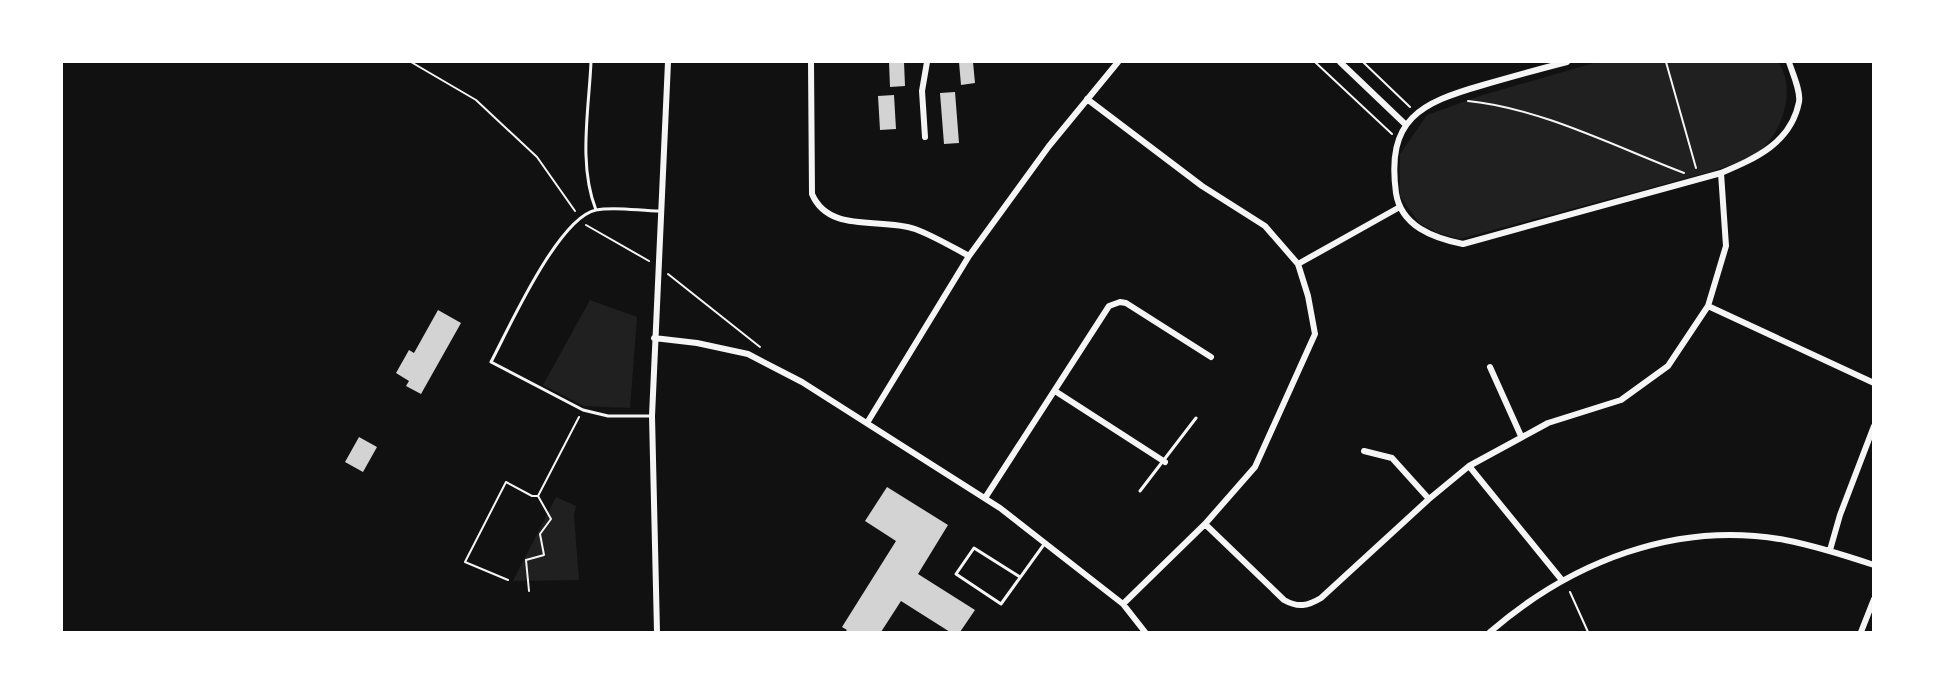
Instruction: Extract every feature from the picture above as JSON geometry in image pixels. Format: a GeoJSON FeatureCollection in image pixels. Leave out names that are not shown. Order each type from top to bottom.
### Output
{"type":"FeatureCollection","features":[{"type":"Feature","properties":{"kind":"street"},"geometry":{"type":"LineString","coordinates":[[657,633],[652,416],[668,62]]}},
{"type":"Feature","properties":{"kind":"street"},"geometry":{"type":"LineString","coordinates":[[811,62],[812,194],[818,209],[834,218],[914,229],[969,256]]}},
{"type":"Feature","properties":{"kind":"street"},"geometry":{"type":"LineString","coordinates":[[925,137],[922,91],[927,62]]}},
{"type":"Feature","properties":{"kind":"street"},"geometry":{"type":"LineString","coordinates":[[867,423],[969,256],[1049,146],[1118,62]]}},
{"type":"Feature","properties":{"kind":"street"},"geometry":{"type":"LineString","coordinates":[[1340,62],[1406,125]]}},
{"type":"Feature","properties":{"kind":"street"},"geometry":{"type":"LineString","coordinates":[[1567,62],[1440,98],[1416,113],[1398,140],[1393,167],[1398,208],[1416,226],[1438,239],[1463,244],[1721,173],[1756,158],[1784,137],[1799,100],[1789,62]]}},
{"type":"Feature","properties":{"kind":"street"},"geometry":{"type":"LineString","coordinates":[[1087,99],[1202,186],[1265,226],[1298,264],[1308,296],[1315,334],[1255,467],[1205,524],[1123,604]]}},
{"type":"Feature","properties":{"kind":"street"},"geometry":{"type":"LineString","coordinates":[[1205,524],[1284,600],[1298,606],[1306,605],[1321,598],[1429,499],[1469,466],[1548,423],[1621,400],[1668,366],[1708,306],[1726,246],[1721,173]]}},
{"type":"Feature","properties":{"kind":"street"},"geometry":{"type":"LineString","coordinates":[[1298,264],[1398,208]]}},
{"type":"Feature","properties":{"kind":"street"},"geometry":{"type":"LineString","coordinates":[[985,498],[1109,306],[1120,302],[1211,357]]}},
{"type":"Feature","properties":{"kind":"street"},"geometry":{"type":"LineString","coordinates":[[1708,306],[1874,383]]}},
{"type":"Feature","properties":{"kind":"street"},"geometry":{"type":"LineString","coordinates":[[654,338],[697,343],[748,354],[802,382],[985,498],[1123,604],[1145,633]]}},
{"type":"Feature","properties":{"kind":"street"},"geometry":{"type":"LineString","coordinates":[[1490,367],[1521,436]]}},
{"type":"Feature","properties":{"kind":"street"},"geometry":{"type":"LineString","coordinates":[[1054,391],[1165,462]]}},
{"type":"Feature","properties":{"kind":"street"},"geometry":{"type":"LineString","coordinates":[[1830,550],[1840,515],[1874,426]]}},
{"type":"Feature","properties":{"kind":"street"},"geometry":{"type":"LineString","coordinates":[[1364,451],[1392,458],[1429,499]]}},
{"type":"Feature","properties":{"kind":"street"},"geometry":{"type":"LineString","coordinates":[[1469,466],[1561,579]]}},
{"type":"Feature","properties":{"kind":"street"},"geometry":{"type":"LineString","coordinates":[[1490,633],[1522,606],[1561,579],[1639,548],[1705,536],[1764,537],[1830,550],[1874,565]]}},
{"type":"Feature","properties":{"kind":"street"},"geometry":{"type":"LineString","coordinates":[[1861,633],[1874,599]]}},
{"type":"Feature","properties":{"kind":"lane"},"geometry":{"type":"LineString","coordinates":[[591,62],[586,157],[588,191],[596,210]]}},
{"type":"Feature","properties":{"kind":"lane"},"geometry":{"type":"LineString","coordinates":[[652,416],[608,416],[583,410],[491,362],[552,248],[579,218],[596,210],[660,211]]}},
{"type":"Feature","properties":{"kind":"lane"},"geometry":{"type":"LineString","coordinates":[[1140,491],[1165,462],[1196,418]]}},
{"type":"Feature","properties":{"kind":"lane"},"geometry":{"type":"LineString","coordinates":[[1020,578],[974,548],[956,574],[1001,604],[1020,578],[1045,543]]}},
{"type":"Feature","properties":{"kind":"path"},"geometry":{"type":"LineString","coordinates":[[411,62],[476,100],[537,157],[582,223],[658,266],[766,353]]}},
{"type":"Feature","properties":{"kind":"path"},"geometry":{"type":"LineString","coordinates":[[1316,62],[1398,140]]}},
{"type":"Feature","properties":{"kind":"path"},"geometry":{"type":"LineString","coordinates":[[1363,62],[1416,113]]}},
{"type":"Feature","properties":{"kind":"path"},"geometry":{"type":"LineString","coordinates":[[1666,62],[1699,179]]}},
{"type":"Feature","properties":{"kind":"path"},"geometry":{"type":"LineString","coordinates":[[1463,100],[1487,102],[1542,118],[1699,179]]}},
{"type":"Feature","properties":{"kind":"path"},"geometry":{"type":"LineString","coordinates":[[538,496],[583,410]]}},
{"type":"Feature","properties":{"kind":"path"},"geometry":{"type":"LineString","coordinates":[[508,580],[465,562],[506,482],[532,496],[538,496]]}},
{"type":"Feature","properties":{"kind":"path"},"geometry":{"type":"LineString","coordinates":[[529,591],[526,560],[544,555],[540,534],[551,519],[538,496]]}},
{"type":"Feature","properties":{"kind":"path"},"geometry":{"type":"LineString","coordinates":[[1570,592],[1588,633]]}},
{"type":"Feature","properties":{"kind":"shaded area"},"geometry":{"type":"Polygon","coordinates":[[[1597,62],[1778,62],[1784,73],[1786,86],[1783,113],[1772,138],[1763,148],[1753,156],[1713,171],[1460,239],[1438,233],[1419,223],[1400,196],[1400,154],[1427,115],[1483,95],[1597,62]]]}},
{"type":"Feature","properties":{"kind":"shaded area"},"geometry":{"type":"Polygon","coordinates":[[[590,300],[637,317],[630,408],[584,406],[543,385],[590,300]]]}},
{"type":"Feature","properties":{"kind":"shaded area"},"geometry":{"type":"Polygon","coordinates":[[[556,497],[576,506],[574,515],[579,580],[513,581],[556,497]]]}},
{"type":"Feature","properties":{"kind":"building"},"geometry":{"type":"Polygon","coordinates":[[[889,62],[904,62],[905,86],[890,87],[889,62]]]}},
{"type":"Feature","properties":{"kind":"building"},"geometry":{"type":"Polygon","coordinates":[[[959,62],[973,62],[975,83],[961,85],[959,62]]]}},
{"type":"Feature","properties":{"kind":"building"},"geometry":{"type":"Polygon","coordinates":[[[955,92],[959,143],[944,144],[940,93],[955,92]]]}},
{"type":"Feature","properties":{"kind":"building"},"geometry":{"type":"Polygon","coordinates":[[[894,95],[896,129],[880,130],[878,96],[894,95]]]}},
{"type":"Feature","properties":{"kind":"building"},"geometry":{"type":"Polygon","coordinates":[[[438,310],[461,323],[421,394],[406,386],[409,381],[396,373],[409,350],[414,353],[438,310]]]}},
{"type":"Feature","properties":{"kind":"building"},"geometry":{"type":"Polygon","coordinates":[[[359,437],[377,447],[363,472],[345,462],[359,437]]]}},
{"type":"Feature","properties":{"kind":"building"},"geometry":{"type":"Polygon","coordinates":[[[887,487],[948,525],[918,574],[975,610],[960,632],[950,632],[901,601],[881,632],[845,632],[847,630],[842,627],[896,541],[865,521],[887,487]]]}}]}
